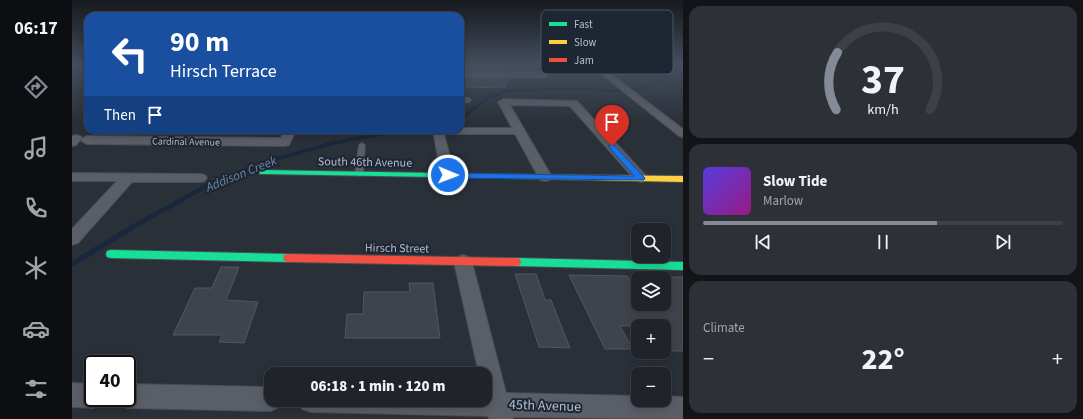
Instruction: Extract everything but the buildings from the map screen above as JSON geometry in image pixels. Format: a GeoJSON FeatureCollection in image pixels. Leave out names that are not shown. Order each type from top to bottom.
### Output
{"type":"FeatureCollection","features":[{"type":"Feature","properties":{"kind":"street"},"geometry":{"type":"LineString","coordinates":[[619,85],[682,133]]}},
{"type":"Feature","properties":{"kind":"street"},"geometry":{"type":"LineString","coordinates":[[545,177],[503,102],[573,103],[641,178]]}},
{"type":"Feature","properties":{"kind":"street"},"geometry":{"type":"LineString","coordinates":[[464,131],[520,131]]}},
{"type":"Feature","properties":{"kind":"street"},"geometry":{"type":"LineString","coordinates":[[77,140],[87,134]]}},
{"type":"Feature","properties":{"kind":"street","name":"Cardinal Avenue"},"geometry":{"type":"LineString","coordinates":[[77,140],[285,142],[288,134]]}},
{"type":"Feature","properties":{"kind":"street"},"geometry":{"type":"LineString","coordinates":[[439,134],[448,175]]}},
{"type":"Feature","properties":{"kind":"street","name":"South 46th Avenue"},"geometry":{"type":"LineString","coordinates":[[263,172],[683,179]]}},
{"type":"Feature","properties":{"kind":"street"},"geometry":{"type":"LineString","coordinates":[[72,177],[200,178]]}},
{"type":"Feature","properties":{"kind":"street"},"geometry":{"type":"LineString","coordinates":[[72,239],[128,177]]}},
{"type":"Feature","properties":{"kind":"street","name":"Hirsch Street"},"geometry":{"type":"LineString","coordinates":[[110,254],[683,266]]}},
{"type":"Feature","properties":{"kind":"street"},"geometry":{"type":"LineString","coordinates":[[463,262],[499,411]]}},
{"type":"Feature","properties":{"kind":"street"},"geometry":{"type":"LineString","coordinates":[[72,395],[84,396]]}},
{"type":"Feature","properties":{"kind":"street"},"geometry":{"type":"LineString","coordinates":[[136,396],[264,399]]}},
{"type":"Feature","properties":{"kind":"street","name":"45th Avenue"},"geometry":{"type":"LineString","coordinates":[[431,407],[499,411],[683,409]]}},
{"type":"Feature","properties":{"kind":"lane"},"geometry":{"type":"LineString","coordinates":[[359,174],[362,145]]}},
{"type":"Feature","properties":{"kind":"waterway","name":"Addison Creek"},"geometry":{"type":"LineString","coordinates":[[475,108],[488,98],[506,91],[572,88],[616,91],[654,85]]}},
{"type":"Feature","properties":{"kind":"waterway","name":"Addison Creek"},"geometry":{"type":"LineString","coordinates":[[464,116],[476,107]]}},
{"type":"Feature","properties":{"kind":"waterway","name":"Addison Creek"},"geometry":{"type":"LineString","coordinates":[[266,162],[333,143],[381,134]]}},
{"type":"Feature","properties":{"kind":"waterway","name":"Addison Creek"},"geometry":{"type":"LineString","coordinates":[[129,229],[210,184],[270,161]]}},
{"type":"Feature","properties":{"kind":"waterway","name":"Addison Creek"},"geometry":{"type":"LineString","coordinates":[[72,264],[131,228]]}},
{"type":"Feature","properties":{"kind":"traffic: fast"},"geometry":{"type":"LineString","coordinates":[[263,172],[494,176]]}},
{"type":"Feature","properties":{"kind":"traffic: fast"},"geometry":{"type":"LineString","coordinates":[[111,254],[288,258]]}},
{"type":"Feature","properties":{"kind":"traffic: fast"},"geometry":{"type":"LineString","coordinates":[[516,262],[683,266]]}},
{"type":"Feature","properties":{"kind":"traffic: slow"},"geometry":{"type":"LineString","coordinates":[[494,176],[683,179]]}},
{"type":"Feature","properties":{"kind":"traffic: jam"},"geometry":{"type":"LineString","coordinates":[[288,258],[516,262]]}},
{"type":"Feature","properties":{"kind":"route"},"geometry":{"type":"LineString","coordinates":[[448,175],[641,178],[612,146]]}}]}
